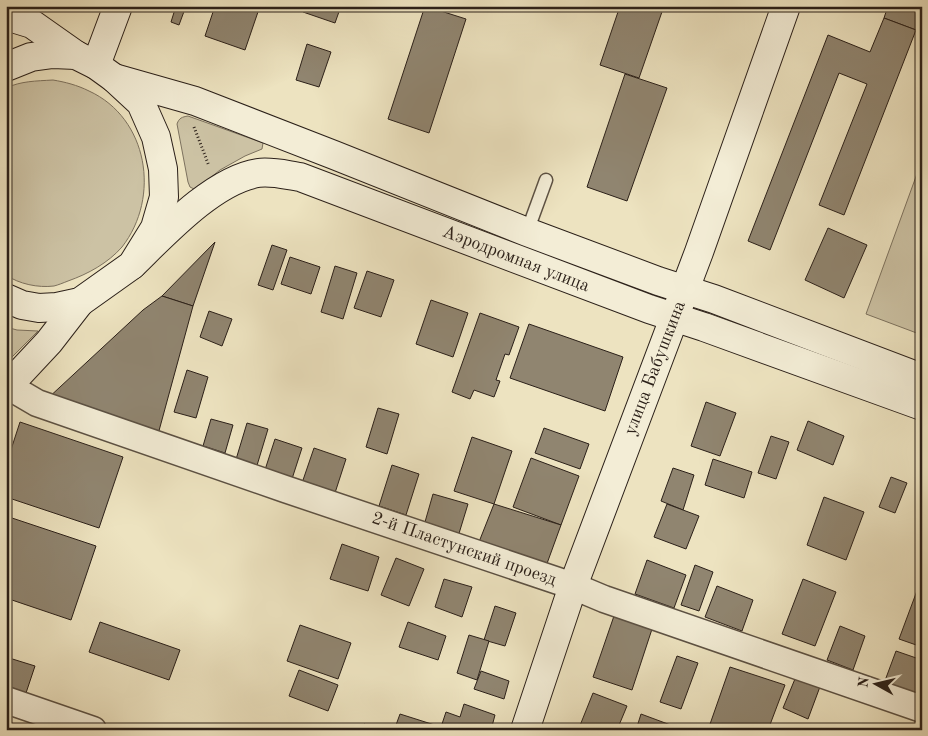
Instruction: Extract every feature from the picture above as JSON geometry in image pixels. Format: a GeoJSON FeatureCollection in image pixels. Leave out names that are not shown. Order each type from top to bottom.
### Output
{"type":"FeatureCollection","features":[{"type":"Feature","properties":{"kind":"street"},"geometry":{"type":"LineString","coordinates":[[95,66],[118,6]]}},
{"type":"Feature","properties":{"kind":"street","name":"улица Бабушкина"},"geometry":{"type":"LineString","coordinates":[[524,730],[573,586],[685,289],[786,6]]}},
{"type":"Feature","properties":{"kind":"street"},"geometry":{"type":"LineString","coordinates":[[6,16],[32,24],[95,66],[141,103],[156,137],[163,169],[164,197],[155,228],[132,265],[80,302],[49,342],[7,387]]}},
{"type":"Feature","properties":{"kind":"street"},"geometry":{"type":"LineString","coordinates":[[6,67],[31,57],[53,54],[95,66]]}},
{"type":"Feature","properties":{"kind":"street","name":"Аэродромная улица"},"geometry":{"type":"LineString","coordinates":[[95,66],[238,117],[527,232],[922,378]]}},
{"type":"Feature","properties":{"kind":"street","name":"Аэродромная улица"},"geometry":{"type":"LineString","coordinates":[[132,265],[189,211],[219,190],[239,178],[258,173],[278,173],[300,177],[649,309],[922,406]]}},
{"type":"Feature","properties":{"kind":"street"},"geometry":{"type":"LineString","coordinates":[[6,298],[22,305],[39,308],[58,307],[80,302]]}},
{"type":"Feature","properties":{"kind":"street","name":"2-й Пластунский проезд"},"geometry":{"type":"LineString","coordinates":[[7,387],[37,403],[573,586],[604,599],[922,709]]}},
{"type":"Feature","properties":{"kind":"street"},"geometry":{"type":"LineString","coordinates":[[6,700],[93,730]]}},
{"type":"Feature","properties":{"kind":"lane"},"geometry":{"type":"LineString","coordinates":[[527,232],[546,180]]}},
{"type":"Feature","properties":{"kind":"path"},"geometry":{"type":"LineString","coordinates":[[193,123],[194,130],[209,166]]}},
{"type":"Feature","properties":{"kind":"shaded area"},"geometry":{"type":"Polygon","coordinates":[[[53,80],[89,91],[109,103],[125,120],[136,139],[142,160],[144,183],[142,205],[134,227],[122,247],[104,263],[83,275],[56,286],[29,285],[6,275],[6,88],[23,83],[53,80]]]}},
{"type":"Feature","properties":{"kind":"shaded area"},"geometry":{"type":"Polygon","coordinates":[[[188,116],[263,143],[262,149],[220,170],[194,189],[190,187],[188,182],[177,124],[181,118],[188,116]]]}},
{"type":"Feature","properties":{"kind":"shaded area"},"geometry":{"type":"Polygon","coordinates":[[[922,160],[922,335],[866,314],[922,160]]]}},
{"type":"Feature","properties":{"kind":"shaded area"},"geometry":{"type":"Polygon","coordinates":[[[6,327],[17,330],[38,331],[6,363],[6,327]]]}},
{"type":"Feature","properties":{"kind":"building"},"geometry":{"type":"Polygon","coordinates":[[[176,6],[186,6],[179,25],[171,22],[176,6]]]}},
{"type":"Feature","properties":{"kind":"building"},"geometry":{"type":"Polygon","coordinates":[[[215,6],[260,6],[245,50],[205,36],[215,6]]]}},
{"type":"Feature","properties":{"kind":"building"},"geometry":{"type":"Polygon","coordinates":[[[306,6],[341,6],[335,23],[303,12],[306,6]]]}},
{"type":"Feature","properties":{"kind":"building"},"geometry":{"type":"Polygon","coordinates":[[[425,6],[466,19],[429,133],[388,119],[425,6]]]}},
{"type":"Feature","properties":{"kind":"building"},"geometry":{"type":"Polygon","coordinates":[[[428,6],[440,6],[439,10],[428,6]]]}},
{"type":"Feature","properties":{"kind":"building"},"geometry":{"type":"Polygon","coordinates":[[[620,6],[664,6],[639,78],[600,65],[620,6]]]}},
{"type":"Feature","properties":{"kind":"building"},"geometry":{"type":"Polygon","coordinates":[[[888,6],[922,6],[922,16],[916,30],[884,18],[888,6]]]}},
{"type":"Feature","properties":{"kind":"building"},"geometry":{"type":"Polygon","coordinates":[[[884,18],[916,30],[844,215],[819,205],[867,84],[839,73],[770,250],[748,241],[828,35],[870,52],[884,18]]]}},
{"type":"Feature","properties":{"kind":"building"},"geometry":{"type":"Polygon","coordinates":[[[307,44],[331,52],[319,87],[296,80],[307,44]]]}},
{"type":"Feature","properties":{"kind":"building"},"geometry":{"type":"Polygon","coordinates":[[[625,74],[667,88],[627,201],[587,187],[625,74]]]}},
{"type":"Feature","properties":{"kind":"building"},"geometry":{"type":"Polygon","coordinates":[[[828,228],[867,245],[844,298],[805,280],[828,228]]]}},
{"type":"Feature","properties":{"kind":"building"},"geometry":{"type":"Polygon","coordinates":[[[215,242],[193,306],[162,296],[215,242]]]}},
{"type":"Feature","properties":{"kind":"building"},"geometry":{"type":"Polygon","coordinates":[[[272,245],[287,250],[273,290],[258,285],[272,245]]]}},
{"type":"Feature","properties":{"kind":"building"},"geometry":{"type":"Polygon","coordinates":[[[290,257],[320,267],[311,294],[281,284],[290,257]]]}},
{"type":"Feature","properties":{"kind":"building"},"geometry":{"type":"Polygon","coordinates":[[[335,266],[357,273],[343,319],[321,312],[335,266]]]}},
{"type":"Feature","properties":{"kind":"building"},"geometry":{"type":"Polygon","coordinates":[[[367,271],[394,280],[381,317],[354,308],[367,271]]]}},
{"type":"Feature","properties":{"kind":"building"},"geometry":{"type":"Polygon","coordinates":[[[162,296],[193,306],[157,438],[46,400],[143,310],[162,296]]]}},
{"type":"Feature","properties":{"kind":"building"},"geometry":{"type":"Polygon","coordinates":[[[431,300],[468,313],[453,357],[416,344],[431,300]]]}},
{"type":"Feature","properties":{"kind":"building"},"geometry":{"type":"Polygon","coordinates":[[[209,311],[232,319],[222,346],[200,337],[209,311]]]}},
{"type":"Feature","properties":{"kind":"building"},"geometry":{"type":"Polygon","coordinates":[[[480,313],[519,327],[509,355],[505,354],[496,380],[500,381],[494,397],[474,390],[470,399],[452,392],[480,313]]]}},
{"type":"Feature","properties":{"kind":"building"},"geometry":{"type":"Polygon","coordinates":[[[529,324],[623,357],[605,411],[510,378],[529,324]]]}},
{"type":"Feature","properties":{"kind":"building"},"geometry":{"type":"Polygon","coordinates":[[[187,370],[208,377],[196,418],[174,412],[187,370]]]}},
{"type":"Feature","properties":{"kind":"building"},"geometry":{"type":"Polygon","coordinates":[[[706,402],[736,413],[720,456],[691,446],[706,402]]]}},
{"type":"Feature","properties":{"kind":"building"},"geometry":{"type":"Polygon","coordinates":[[[378,408],[399,414],[387,454],[366,447],[378,408]]]}},
{"type":"Feature","properties":{"kind":"building"},"geometry":{"type":"Polygon","coordinates":[[[211,419],[233,425],[225,453],[203,446],[211,419]]]}},
{"type":"Feature","properties":{"kind":"building"},"geometry":{"type":"Polygon","coordinates":[[[808,421],[844,436],[833,465],[797,450],[808,421]]]}},
{"type":"Feature","properties":{"kind":"building"},"geometry":{"type":"Polygon","coordinates":[[[20,422],[123,457],[99,528],[6,497],[6,465],[20,422]]]}},
{"type":"Feature","properties":{"kind":"building"},"geometry":{"type":"Polygon","coordinates":[[[247,423],[268,429],[255,472],[234,466],[247,423]]]}},
{"type":"Feature","properties":{"kind":"building"},"geometry":{"type":"Polygon","coordinates":[[[544,428],[589,444],[580,469],[535,453],[544,428]]]}},
{"type":"Feature","properties":{"kind":"building"},"geometry":{"type":"Polygon","coordinates":[[[771,436],[789,442],[776,479],[758,473],[771,436]]]}},
{"type":"Feature","properties":{"kind":"building"},"geometry":{"type":"Polygon","coordinates":[[[472,437],[512,451],[494,504],[454,491],[472,437]]]}},
{"type":"Feature","properties":{"kind":"building"},"geometry":{"type":"Polygon","coordinates":[[[275,439],[302,448],[290,485],[263,476],[275,439]]]}},
{"type":"Feature","properties":{"kind":"building"},"geometry":{"type":"Polygon","coordinates":[[[314,448],[346,459],[334,496],[301,486],[314,448]]]}},
{"type":"Feature","properties":{"kind":"building"},"geometry":{"type":"Polygon","coordinates":[[[531,458],[579,476],[561,525],[513,507],[531,458]]]}},
{"type":"Feature","properties":{"kind":"building"},"geometry":{"type":"Polygon","coordinates":[[[713,459],[752,472],[744,498],[705,485],[713,459]]]}},
{"type":"Feature","properties":{"kind":"building"},"geometry":{"type":"Polygon","coordinates":[[[392,465],[419,474],[406,515],[379,506],[392,465]]]}},
{"type":"Feature","properties":{"kind":"building"},"geometry":{"type":"Polygon","coordinates":[[[673,468],[694,475],[683,510],[661,501],[673,468]]]}},
{"type":"Feature","properties":{"kind":"building"},"geometry":{"type":"Polygon","coordinates":[[[891,477],[907,483],[895,513],[879,507],[891,477]]]}},
{"type":"Feature","properties":{"kind":"building"},"geometry":{"type":"Polygon","coordinates":[[[433,494],[468,504],[457,540],[423,529],[433,494]]]}},
{"type":"Feature","properties":{"kind":"building"},"geometry":{"type":"Polygon","coordinates":[[[824,497],[864,512],[846,560],[807,545],[824,497]]]}},
{"type":"Feature","properties":{"kind":"building"},"geometry":{"type":"Polygon","coordinates":[[[494,504],[561,525],[545,569],[477,547],[494,504]]]}},
{"type":"Feature","properties":{"kind":"building"},"geometry":{"type":"Polygon","coordinates":[[[667,504],[699,516],[686,549],[654,537],[667,504]]]}},
{"type":"Feature","properties":{"kind":"building"},"geometry":{"type":"Polygon","coordinates":[[[6,516],[96,546],[71,620],[6,598],[6,516]]]}},
{"type":"Feature","properties":{"kind":"building"},"geometry":{"type":"Polygon","coordinates":[[[342,544],[379,557],[368,591],[330,579],[342,544]]]}},
{"type":"Feature","properties":{"kind":"building"},"geometry":{"type":"Polygon","coordinates":[[[396,558],[424,569],[409,606],[381,595],[396,558]]]}},
{"type":"Feature","properties":{"kind":"building"},"geometry":{"type":"Polygon","coordinates":[[[647,560],[686,575],[674,608],[635,594],[647,560]]]}},
{"type":"Feature","properties":{"kind":"building"},"geometry":{"type":"Polygon","coordinates":[[[695,565],[713,572],[699,611],[681,605],[695,565]]]}},
{"type":"Feature","properties":{"kind":"building"},"geometry":{"type":"Polygon","coordinates":[[[444,579],[472,587],[462,617],[435,607],[444,579]]]}},
{"type":"Feature","properties":{"kind":"building"},"geometry":{"type":"Polygon","coordinates":[[[803,579],[836,592],[815,646],[782,634],[803,579]]]}},
{"type":"Feature","properties":{"kind":"building"},"geometry":{"type":"Polygon","coordinates":[[[717,586],[753,600],[742,631],[705,617],[717,586]]]}},
{"type":"Feature","properties":{"kind":"building"},"geometry":{"type":"Polygon","coordinates":[[[918,588],[922,589],[922,647],[899,639],[918,588]]]}},
{"type":"Feature","properties":{"kind":"building"},"geometry":{"type":"Polygon","coordinates":[[[495,606],[516,613],[505,646],[484,640],[495,606]]]}},
{"type":"Feature","properties":{"kind":"building"},"geometry":{"type":"Polygon","coordinates":[[[615,613],[653,626],[632,690],[593,677],[615,613]]]}},
{"type":"Feature","properties":{"kind":"building"},"geometry":{"type":"Polygon","coordinates":[[[100,622],[180,650],[169,680],[89,652],[100,622]]]}},
{"type":"Feature","properties":{"kind":"building"},"geometry":{"type":"Polygon","coordinates":[[[408,622],[446,636],[438,660],[399,647],[408,622]]]}},
{"type":"Feature","properties":{"kind":"building"},"geometry":{"type":"Polygon","coordinates":[[[300,625],[351,643],[338,679],[287,661],[300,625]]]}},
{"type":"Feature","properties":{"kind":"building"},"geometry":{"type":"Polygon","coordinates":[[[840,626],[865,636],[853,670],[827,660],[840,626]]]}},
{"type":"Feature","properties":{"kind":"building"},"geometry":{"type":"Polygon","coordinates":[[[469,635],[489,641],[477,680],[457,673],[469,635]]]}},
{"type":"Feature","properties":{"kind":"building"},"geometry":{"type":"Polygon","coordinates":[[[896,651],[922,660],[922,687],[917,699],[883,686],[896,651]]]}},
{"type":"Feature","properties":{"kind":"building"},"geometry":{"type":"Polygon","coordinates":[[[677,656],[698,663],[681,709],[660,702],[677,656]]]}},
{"type":"Feature","properties":{"kind":"building"},"geometry":{"type":"Polygon","coordinates":[[[6,657],[35,666],[25,696],[6,690],[6,657]]]}},
{"type":"Feature","properties":{"kind":"building"},"geometry":{"type":"Polygon","coordinates":[[[730,667],[785,685],[768,730],[717,730],[709,727],[730,667]]]}},
{"type":"Feature","properties":{"kind":"building"},"geometry":{"type":"Polygon","coordinates":[[[299,670],[338,685],[328,711],[289,696],[299,670]]]}},
{"type":"Feature","properties":{"kind":"building"},"geometry":{"type":"Polygon","coordinates":[[[481,671],[509,681],[504,699],[474,689],[481,671]]]}},
{"type":"Feature","properties":{"kind":"building"},"geometry":{"type":"Polygon","coordinates":[[[797,674],[821,684],[808,719],[783,708],[797,674]]]}},
{"type":"Feature","properties":{"kind":"building"},"geometry":{"type":"Polygon","coordinates":[[[593,693],[627,706],[617,730],[584,730],[579,728],[593,693]]]}},
{"type":"Feature","properties":{"kind":"building"},"geometry":{"type":"Polygon","coordinates":[[[464,704],[495,715],[491,730],[410,730],[396,725],[400,714],[441,727],[446,712],[460,717],[464,704]]]}},
{"type":"Feature","properties":{"kind":"building"},"geometry":{"type":"Polygon","coordinates":[[[641,714],[684,730],[636,730],[641,714]]]}},
{"type":"Feature","properties":{"kind":"building"},"geometry":{"type":"Polygon","coordinates":[[[364,724],[380,730],[362,730],[364,724]]]}}]}
